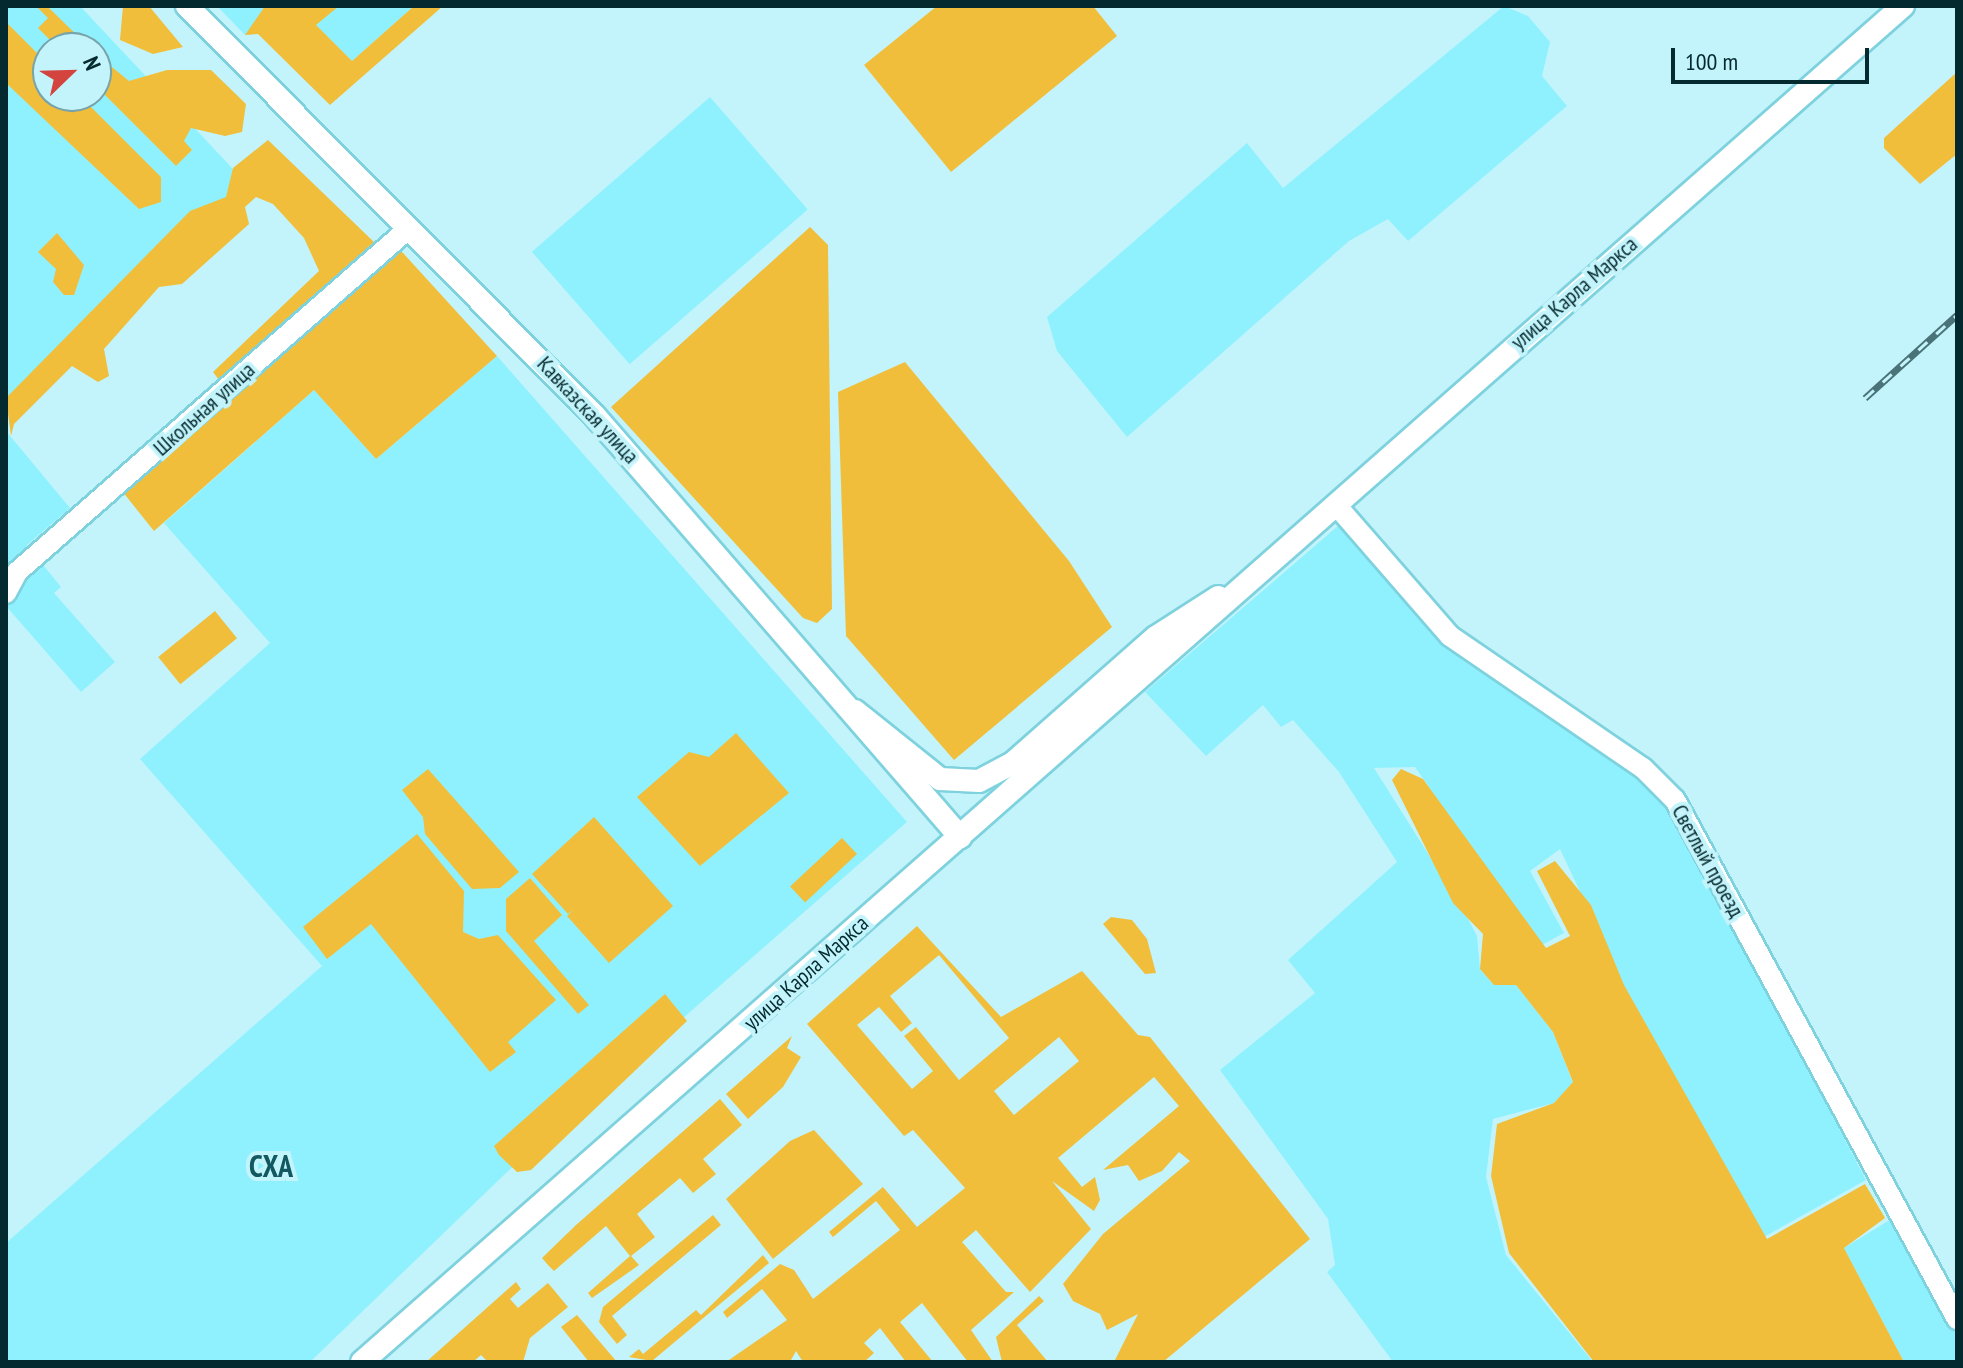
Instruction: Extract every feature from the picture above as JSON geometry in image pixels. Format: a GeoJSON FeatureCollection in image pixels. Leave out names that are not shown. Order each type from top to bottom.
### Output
{"type":"FeatureCollection","features":[{"type":"Feature","properties":{"kind":"main road","name":"Кавказская улица"},"geometry":{"type":"LineString","coordinates":[[187,6],[594,415],[855,711],[856,722],[960,837]]}},
{"type":"Feature","properties":{"kind":"main road","name":"улица Карла Маркса"},"geometry":{"type":"LineString","coordinates":[[362,1362],[1903,6]]}},
{"type":"Feature","properties":{"kind":"main road","name":"улица Карла Маркса"},"geometry":{"type":"LineString","coordinates":[[855,711],[940,779],[979,781],[1014,762],[1165,630],[1248,583]]}},
{"type":"Feature","properties":{"kind":"street","name":"Школьная улица"},"geometry":{"type":"LineString","coordinates":[[6,593],[17,572],[408,229]]}},
{"type":"Feature","properties":{"kind":"street","name":"Светлый проезд"},"geometry":{"type":"LineString","coordinates":[[1337,506],[1460,644],[1643,768],[1675,800],[1957,1319]]}},
{"type":"Feature","properties":{"kind":"shaded area"},"geometry":{"type":"Polygon","coordinates":[[[6,6],[80,6],[104,32],[32,32],[32,112],[112,112],[112,40],[247,184],[6,418],[6,6]]]}},
{"type":"Feature","properties":{"kind":"shaded area"},"geometry":{"type":"Polygon","coordinates":[[[36,6],[47,6],[74,32],[42,32],[38,28],[48,18],[36,6]]]}},
{"type":"Feature","properties":{"kind":"shaded area"},"geometry":{"type":"Polygon","coordinates":[[[123,6],[149,6],[183,47],[153,54],[120,40],[123,6]]]}},
{"type":"Feature","properties":{"kind":"shaded area"},"geometry":{"type":"Polygon","coordinates":[[[217,6],[414,6],[352,61],[315,25],[245,35],[217,6]]]}},
{"type":"Feature","properties":{"kind":"shaded area"},"geometry":{"type":"Polygon","coordinates":[[[265,6],[339,6],[316,25],[352,61],[414,6],[443,6],[330,105],[258,34],[245,35],[265,6]]]}},
{"type":"Feature","properties":{"kind":"shaded area"},"geometry":{"type":"Polygon","coordinates":[[[937,6],[1093,6],[1117,36],[951,172],[864,65],[937,6]]]}},
{"type":"Feature","properties":{"kind":"shaded area"},"geometry":{"type":"Polygon","coordinates":[[[1504,6],[1528,16],[1550,42],[1542,76],[1567,106],[1408,241],[1388,219],[1349,241],[1127,437],[1057,351],[1047,317],[1247,143],[1283,188],[1504,6]]]}},
{"type":"Feature","properties":{"kind":"shaded area"},"geometry":{"type":"Polygon","coordinates":[[[6,22],[32,48],[32,108],[6,83],[6,22]]]}},
{"type":"Feature","properties":{"kind":"shaded area"},"geometry":{"type":"Polygon","coordinates":[[[112,67],[129,81],[167,70],[211,70],[246,104],[242,132],[225,136],[191,128],[184,141],[192,150],[176,166],[112,102],[112,67]]]}},
{"type":"Feature","properties":{"kind":"shaded area"},"geometry":{"type":"Polygon","coordinates":[[[1957,72],[1957,154],[1920,184],[1884,148],[1884,138],[1957,72]]]}},
{"type":"Feature","properties":{"kind":"shaded area"},"geometry":{"type":"Polygon","coordinates":[[[710,97],[808,209],[630,364],[532,252],[710,97]]]}},
{"type":"Feature","properties":{"kind":"shaded area"},"geometry":{"type":"Polygon","coordinates":[[[37,112],[96,112],[161,177],[161,202],[139,209],[37,112]]]}},
{"type":"Feature","properties":{"kind":"shaded area"},"geometry":{"type":"Polygon","coordinates":[[[268,140],[374,242],[219,380],[213,372],[319,271],[304,238],[273,204],[256,197],[245,207],[249,224],[182,284],[159,287],[104,349],[109,376],[98,382],[72,366],[14,424],[11,436],[6,398],[190,211],[226,197],[233,168],[268,140]]]}},
{"type":"Feature","properties":{"kind":"shaded area"},"geometry":{"type":"Polygon","coordinates":[[[810,227],[828,245],[832,609],[817,623],[803,618],[611,407],[810,227]]]}},
{"type":"Feature","properties":{"kind":"shaded area"},"geometry":{"type":"Polygon","coordinates":[[[57,233],[84,265],[74,295],[64,295],[53,282],[56,269],[38,252],[57,233]]]}},
{"type":"Feature","properties":{"kind":"shaded area"},"geometry":{"type":"Polygon","coordinates":[[[393,242],[497,356],[376,459],[314,390],[154,531],[122,491],[393,242]]]}},
{"type":"Feature","properties":{"kind":"shaded area"},"geometry":{"type":"Polygon","coordinates":[[[497,356],[907,822],[505,1174],[310,1362],[6,1362],[6,1243],[322,966],[140,759],[270,643],[164,523],[314,390],[376,459],[497,356]]]}},
{"type":"Feature","properties":{"kind":"shaded area"},"geometry":{"type":"Polygon","coordinates":[[[905,362],[1069,561],[1112,627],[954,760],[846,636],[838,392],[905,362]]]}},
{"type":"Feature","properties":{"kind":"shaded area"},"geometry":{"type":"Polygon","coordinates":[[[6,431],[70,508],[27,545],[61,587],[54,593],[115,662],[81,692],[6,606],[6,431]]]}},
{"type":"Feature","properties":{"kind":"shaded area"},"geometry":{"type":"Polygon","coordinates":[[[1339,525],[1461,659],[1644,780],[1669,804],[1866,1180],[1762,1238],[1662,1067],[1560,849],[1530,871],[1564,933],[1540,946],[1415,767],[1374,768],[1463,909],[1477,936],[1480,969],[1494,985],[1516,985],[1553,1032],[1573,1083],[1554,1103],[1493,1119],[1486,1177],[1506,1255],[1593,1362],[1393,1362],[1327,1272],[1335,1265],[1328,1219],[1220,1070],[1315,993],[1288,960],[1397,862],[1339,772],[1293,720],[1281,727],[1263,705],[1206,756],[1145,692],[1339,525]]]}},
{"type":"Feature","properties":{"kind":"shaded area"},"geometry":{"type":"Polygon","coordinates":[[[215,611],[237,638],[180,684],[158,657],[215,611]]]}},
{"type":"Feature","properties":{"kind":"shaded area"},"geometry":{"type":"Polygon","coordinates":[[[736,733],[789,793],[700,866],[637,797],[689,752],[709,757],[736,733]]]}},
{"type":"Feature","properties":{"kind":"shaded area"},"geometry":{"type":"Polygon","coordinates":[[[428,769],[519,872],[500,888],[472,889],[425,834],[423,817],[402,790],[428,769]]]}},
{"type":"Feature","properties":{"kind":"shaded area"},"geometry":{"type":"Polygon","coordinates":[[[1401,769],[1423,779],[1546,948],[1570,936],[1537,871],[1555,861],[1591,905],[1624,985],[1767,1239],[1865,1184],[1885,1218],[1844,1248],[1904,1362],[1594,1362],[1509,1253],[1491,1176],[1497,1124],[1554,1103],[1573,1082],[1553,1032],[1516,985],[1494,985],[1480,969],[1483,934],[1453,903],[1392,780],[1401,769]]]}},
{"type":"Feature","properties":{"kind":"shaded area"},"geometry":{"type":"Polygon","coordinates":[[[594,817],[673,906],[609,963],[567,916],[573,910],[568,914],[532,874],[594,817]]]}},
{"type":"Feature","properties":{"kind":"shaded area"},"geometry":{"type":"Polygon","coordinates":[[[417,834],[464,891],[463,932],[479,939],[498,935],[556,1000],[508,1042],[516,1052],[490,1072],[371,924],[327,959],[303,927],[417,834]]]}},
{"type":"Feature","properties":{"kind":"shaded area"},"geometry":{"type":"Polygon","coordinates":[[[842,838],[857,854],[805,903],[790,886],[842,838]]]}},
{"type":"Feature","properties":{"kind":"shaded area"},"geometry":{"type":"Polygon","coordinates":[[[530,878],[562,915],[534,941],[589,1005],[578,1014],[506,931],[506,899],[530,878]]]}},
{"type":"Feature","properties":{"kind":"shaded area"},"geometry":{"type":"Polygon","coordinates":[[[1111,917],[1132,920],[1147,939],[1156,973],[1145,974],[1103,924],[1111,917]]]}},
{"type":"Feature","properties":{"kind":"shaded area"},"geometry":{"type":"Polygon","coordinates":[[[917,926],[1001,1017],[1082,971],[1138,1035],[1150,1037],[1310,1239],[1163,1362],[1114,1362],[1138,1314],[1107,1330],[1100,1314],[1073,1301],[1063,1284],[1103,1234],[1190,1161],[1179,1152],[1162,1171],[1139,1181],[1128,1165],[1103,1170],[1179,1106],[1154,1077],[1058,1158],[1082,1187],[1095,1177],[1100,1200],[1094,1211],[1052,1181],[1091,1229],[1030,1292],[976,1230],[962,1242],[1006,1292],[1014,1292],[971,1330],[993,1362],[968,1362],[922,1303],[900,1322],[933,1362],[906,1362],[880,1328],[864,1343],[874,1353],[864,1362],[803,1362],[796,1351],[790,1362],[726,1362],[787,1320],[762,1289],[727,1318],[723,1312],[780,1264],[794,1270],[813,1299],[900,1230],[876,1201],[833,1237],[829,1232],[883,1187],[917,1227],[965,1188],[913,1130],[904,1136],[807,1024],[917,926]],[[939,955],[890,996],[912,1023],[901,1032],[879,1007],[857,1025],[912,1089],[933,1071],[904,1036],[916,1027],[959,1080],[1009,1038],[939,955]],[[1059,1037],[994,1091],[1014,1115],[1079,1061],[1059,1037]]]}},
{"type":"Feature","properties":{"kind":"shaded area"},"geometry":{"type":"Polygon","coordinates":[[[665,994],[687,1021],[531,1170],[517,1172],[494,1146],[665,994]]]}},
{"type":"Feature","properties":{"kind":"shaded area"},"geometry":{"type":"Polygon","coordinates":[[[792,1036],[787,1048],[801,1057],[783,1087],[748,1119],[726,1094],[792,1036]]]}},
{"type":"Feature","properties":{"kind":"shaded area"},"geometry":{"type":"Polygon","coordinates":[[[720,1099],[742,1125],[703,1159],[716,1174],[693,1193],[680,1178],[637,1214],[655,1237],[631,1256],[639,1265],[592,1298],[588,1293],[630,1256],[606,1226],[554,1271],[548,1265],[542,1258],[576,1225],[720,1099]]]}},
{"type":"Feature","properties":{"kind":"shaded area"},"geometry":{"type":"Polygon","coordinates":[[[814,1130],[863,1184],[773,1259],[726,1199],[790,1141],[814,1130]]]}},
{"type":"Feature","properties":{"kind":"shaded area"},"geometry":{"type":"Polygon","coordinates":[[[713,1215],[721,1225],[612,1316],[627,1335],[617,1344],[599,1322],[603,1307],[713,1215]]]}},
{"type":"Feature","properties":{"kind":"shaded area"},"geometry":{"type":"Polygon","coordinates":[[[1893,1218],[1957,1336],[1957,1362],[1904,1362],[1844,1248],[1893,1218]]]}},
{"type":"Feature","properties":{"kind":"shaded area"},"geometry":{"type":"Polygon","coordinates":[[[763,1255],[769,1263],[652,1361],[629,1357],[639,1349],[643,1354],[696,1310],[701,1315],[763,1255]]]}},
{"type":"Feature","properties":{"kind":"shaded area"},"geometry":{"type":"Polygon","coordinates":[[[516,1282],[521,1289],[510,1299],[518,1308],[548,1283],[568,1307],[530,1338],[523,1362],[488,1362],[481,1355],[473,1362],[426,1362],[516,1282]]]}},
{"type":"Feature","properties":{"kind":"shaded area"},"geometry":{"type":"Polygon","coordinates":[[[1039,1296],[1044,1301],[1017,1325],[1048,1362],[1002,1362],[996,1337],[1039,1296]]]}},
{"type":"Feature","properties":{"kind":"shaded area"},"geometry":{"type":"Polygon","coordinates":[[[577,1315],[617,1362],[589,1362],[561,1327],[577,1315]]]}},
{"type":"Feature","properties":{"kind":"railway"},"geometry":{"type":"LineString","coordinates":[[1865,398],[1957,315]]}},
{"type":"Feature","properties":{"kind":"district","name":"СХА"},"geometry":{"type":"Point","coordinates":[271,1166]}}]}
